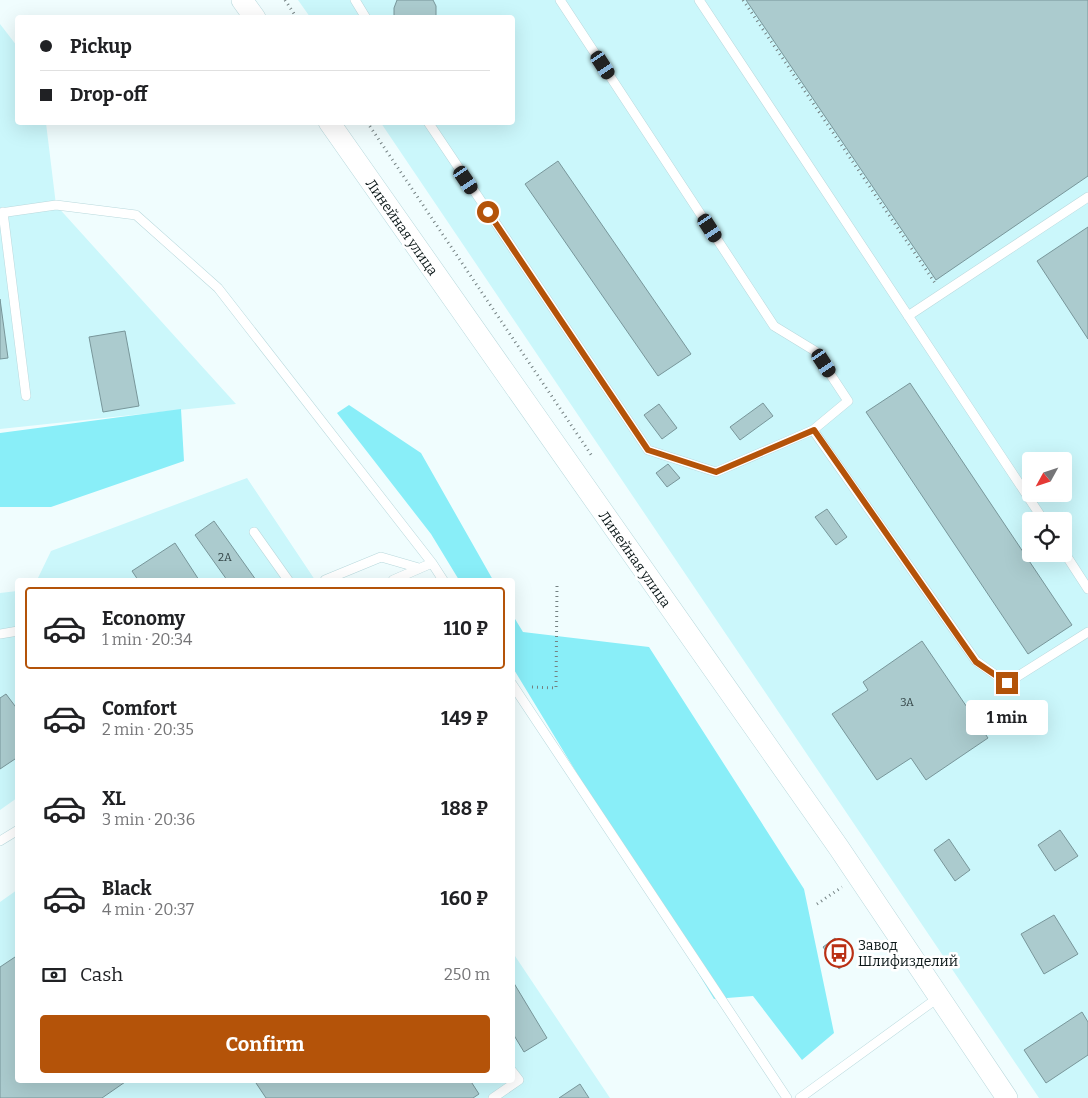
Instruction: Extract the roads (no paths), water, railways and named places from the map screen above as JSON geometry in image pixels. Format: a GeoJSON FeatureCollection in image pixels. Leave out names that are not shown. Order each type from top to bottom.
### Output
{"type":"FeatureCollection","features":[{"type":"Feature","properties":{"kind":"street"},"geometry":{"type":"LineString","coordinates":[[242,0],[253,15]]}},
{"type":"Feature","properties":{"kind":"street","name":"Линейная улица"},"geometry":{"type":"LineString","coordinates":[[331,125],[844,855],[1007,1098]]}},
{"type":"Feature","properties":{"kind":"lane"},"geometry":{"type":"LineString","coordinates":[[355,0],[364,15]]}},
{"type":"Feature","properties":{"kind":"lane"},"geometry":{"type":"LineString","coordinates":[[430,125],[648,450],[716,472],[814,430],[848,401],[815,351],[774,326],[560,0]]}},
{"type":"Feature","properties":{"kind":"lane"},"geometry":{"type":"LineString","coordinates":[[699,0],[1038,512]]}},
{"type":"Feature","properties":{"kind":"lane"},"geometry":{"type":"LineString","coordinates":[[908,316],[1088,197]]}},
{"type":"Feature","properties":{"kind":"lane"},"geometry":{"type":"LineString","coordinates":[[26,396],[2,213],[56,205],[136,215],[218,288],[442,578]]}},
{"type":"Feature","properties":{"kind":"lane"},"geometry":{"type":"LineString","coordinates":[[814,430],[976,662],[1007,683],[1088,632]]}},
{"type":"Feature","properties":{"kind":"lane"},"geometry":{"type":"LineString","coordinates":[[254,532],[287,578]]}},
{"type":"Feature","properties":{"kind":"lane"},"geometry":{"type":"LineString","coordinates":[[329,578],[381,557],[420,568]]}},
{"type":"Feature","properties":{"kind":"lane"},"geometry":{"type":"LineString","coordinates":[[1070,562],[1088,589]]}},
{"type":"Feature","properties":{"kind":"lane"},"geometry":{"type":"LineString","coordinates":[[398,578],[432,563]]}},
{"type":"Feature","properties":{"kind":"lane"},"geometry":{"type":"LineString","coordinates":[[0,634],[15,632]]}},
{"type":"Feature","properties":{"kind":"lane"},"geometry":{"type":"LineString","coordinates":[[515,688],[788,1098]]}},
{"type":"Feature","properties":{"kind":"lane"},"geometry":{"type":"LineString","coordinates":[[0,841],[15,832]]}},
{"type":"Feature","properties":{"kind":"lane"},"geometry":{"type":"LineString","coordinates":[[800,1098],[939,997]]}},
{"type":"Feature","properties":{"kind":"lane"},"geometry":{"type":"LineString","coordinates":[[493,1098],[515,1083]]}},
{"type":"Feature","properties":{"kind":"place","name":"Завод Шлифизделий"},"geometry":{"type":"Point","coordinates":[839,953]}}]}
